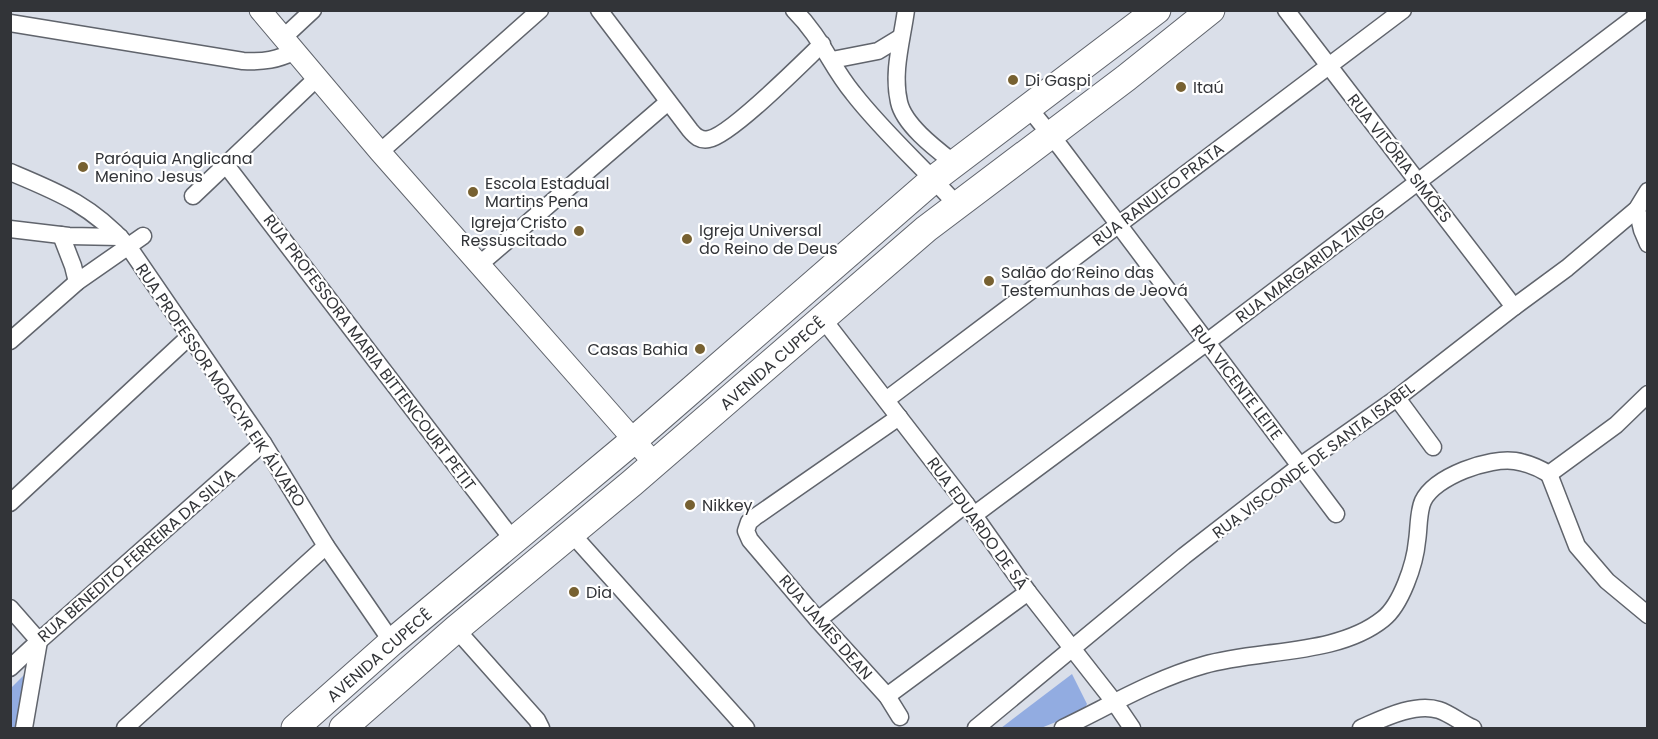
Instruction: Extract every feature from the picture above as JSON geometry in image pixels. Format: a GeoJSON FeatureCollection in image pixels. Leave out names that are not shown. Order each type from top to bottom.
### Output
{"type":"FeatureCollection","features":[{"type":"Feature","properties":{"kind":"main road","name":"AVENIDA CUPECÊ"},"geometry":{"type":"LineString","coordinates":[[295,729],[392,642],[634,440],[944,171],[1157,10]]}},
{"type":"Feature","properties":{"kind":"main road","name":"AVENIDA CUPECÊ"},"geometry":{"type":"LineString","coordinates":[[343,729],[456,629],[655,464],[878,269],[957,205],[1050,136],[1210,10]]}},
{"type":"Feature","properties":{"kind":"street"},"geometry":{"type":"LineString","coordinates":[[260,10],[380,152],[655,464]]}},
{"type":"Feature","properties":{"kind":"street"},"geometry":{"type":"LineString","coordinates":[[10,23],[261,62],[278,59],[313,10]]}},
{"type":"Feature","properties":{"kind":"street"},"geometry":{"type":"LineString","coordinates":[[380,152],[540,10]]}},
{"type":"Feature","properties":{"kind":"street"},"geometry":{"type":"LineString","coordinates":[[794,10],[822,44],[840,78],[874,119],[944,171]]}},
{"type":"Feature","properties":{"kind":"street"},"geometry":{"type":"LineString","coordinates":[[906,10],[896,77],[899,104],[944,171],[957,205]]}},
{"type":"Feature","properties":{"kind":"street","name":"RUA VITÓRIA SIMÕES"},"geometry":{"type":"LineString","coordinates":[[1287,10],[1514,307]]}},
{"type":"Feature","properties":{"kind":"street","name":"RUA RANULFO PRATA"},"geometry":{"type":"LineString","coordinates":[[886,400],[1403,10]]}},
{"type":"Feature","properties":{"kind":"street","name":"RUA MARGARIDA ZINGG"},"geometry":{"type":"LineString","coordinates":[[818,620],[1207,342],[1644,10]]}},
{"type":"Feature","properties":{"kind":"street"},"geometry":{"type":"LineString","coordinates":[[601,12],[697,138],[710,139],[729,129],[822,44]]}},
{"type":"Feature","properties":{"kind":"street"},"geometry":{"type":"LineString","coordinates":[[832,60],[878,51],[902,37]]}},
{"type":"Feature","properties":{"kind":"street"},"geometry":{"type":"LineString","coordinates":[[878,51],[896,77]]}},
{"type":"Feature","properties":{"kind":"street"},"geometry":{"type":"LineString","coordinates":[[193,196],[318,77]]}},
{"type":"Feature","properties":{"kind":"street"},"geometry":{"type":"LineString","coordinates":[[480,264],[668,102]]}},
{"type":"Feature","properties":{"kind":"street"},"geometry":{"type":"LineString","coordinates":[[874,119],[888,119],[899,104]]}},
{"type":"Feature","properties":{"kind":"street","name":"RUA VICENTE LEITE"},"geometry":{"type":"LineString","coordinates":[[1028,107],[1336,514]]}},
{"type":"Feature","properties":{"kind":"street","name":"RUA PROFESSORA MARIA BITTENCOURT PETIT"},"geometry":{"type":"LineString","coordinates":[[226,165],[513,540]]}},
{"type":"Feature","properties":{"kind":"street","name":"RUA PROFESSOR MOACYR EIK ÁLVARO"},"geometry":{"type":"LineString","coordinates":[[10,172],[67,196],[110,226],[124,242],[263,443],[326,546],[392,642]]}},
{"type":"Feature","properties":{"kind":"street","name":"RUA VISCONDE DE SANTA ISABEL"},"geometry":{"type":"LineString","coordinates":[[976,729],[1184,556],[1300,466],[1397,398],[1567,268],[1637,209],[1647,191]]}},
{"type":"Feature","properties":{"kind":"street"},"geometry":{"type":"LineString","coordinates":[[1637,209],[1647,244]]}},
{"type":"Feature","properties":{"kind":"street"},"geometry":{"type":"LineString","coordinates":[[10,229],[124,242]]}},
{"type":"Feature","properties":{"kind":"street"},"geometry":{"type":"LineString","coordinates":[[61,236],[77,282]]}},
{"type":"Feature","properties":{"kind":"street"},"geometry":{"type":"LineString","coordinates":[[10,341],[124,242],[143,236]]}},
{"type":"Feature","properties":{"kind":"street","name":"RUA EDUARDO DE SÁ"},"geometry":{"type":"LineString","coordinates":[[823,319],[970,510],[1028,592],[1115,703],[1132,729]]}},
{"type":"Feature","properties":{"kind":"street"},"geometry":{"type":"LineString","coordinates":[[10,503],[190,336]]}},
{"type":"Feature","properties":{"kind":"street"},"geometry":{"type":"LineString","coordinates":[[1549,474],[1616,425],[1647,394]]}},
{"type":"Feature","properties":{"kind":"street"},"geometry":{"type":"LineString","coordinates":[[1397,398],[1433,447]]}},
{"type":"Feature","properties":{"kind":"street","name":"RUA JAMES DEAN"},"geometry":{"type":"LineString","coordinates":[[899,417],[755,517],[746,533],[818,620],[887,696],[900,717]]}},
{"type":"Feature","properties":{"kind":"street","name":"RUA BENEDITO FERREIRA DA SILVA"},"geometry":{"type":"LineString","coordinates":[[10,668],[263,443]]}},
{"type":"Feature","properties":{"kind":"street"},"geometry":{"type":"LineString","coordinates":[[1063,729],[1149,684],[1206,664],[1265,656],[1334,642],[1369,629],[1391,611],[1402,590],[1415,554],[1423,502],[1429,493],[1442,482],[1473,467],[1500,460],[1516,461],[1538,467],[1549,474],[1577,546],[1607,581],[1647,615]]}},
{"type":"Feature","properties":{"kind":"street"},"geometry":{"type":"LineString","coordinates":[[572,534],[746,729]]}},
{"type":"Feature","properties":{"kind":"street"},"geometry":{"type":"LineString","coordinates":[[124,729],[326,546]]}},
{"type":"Feature","properties":{"kind":"street"},"geometry":{"type":"LineString","coordinates":[[887,696],[1028,592]]}},
{"type":"Feature","properties":{"kind":"street"},"geometry":{"type":"LineString","coordinates":[[10,608],[39,641],[24,729]]}},
{"type":"Feature","properties":{"kind":"street"},"geometry":{"type":"LineString","coordinates":[[456,629],[537,720],[541,729]]}},
{"type":"Feature","properties":{"kind":"street"},"geometry":{"type":"LineString","coordinates":[[1361,729],[1396,715],[1422,708],[1438,710],[1473,729]]}},
{"type":"Feature","properties":{"kind":"shaded area"},"geometry":{"type":"Polygon","coordinates":[[[29,670],[17,728],[11,728],[11,688],[29,670]]]}},
{"type":"Feature","properties":{"kind":"shaded area"},"geometry":{"type":"Polygon","coordinates":[[[1072,674],[1087,704],[1083,711],[1041,728],[1001,728],[1072,674]]]}},
{"type":"Feature","properties":{"kind":"place","name":"Di Gaspi"},"geometry":{"type":"Point","coordinates":[1013,80]}},
{"type":"Feature","properties":{"kind":"place","name":"Itaú"},"geometry":{"type":"Point","coordinates":[1181,87]}},
{"type":"Feature","properties":{"kind":"place","name":"Paróquia Anglicana Menino Jesus"},"geometry":{"type":"Point","coordinates":[83,167]}},
{"type":"Feature","properties":{"kind":"place","name":"Escola Estadual Martins Pena"},"geometry":{"type":"Point","coordinates":[473,192]}},
{"type":"Feature","properties":{"kind":"place","name":"Igreja Cristo Ressuscitado"},"geometry":{"type":"Point","coordinates":[579,231]}},
{"type":"Feature","properties":{"kind":"place","name":"Igreja Universal do Reino de Deus"},"geometry":{"type":"Point","coordinates":[687,239]}},
{"type":"Feature","properties":{"kind":"place","name":"Salão do Reino das Testemunhas de Jeová"},"geometry":{"type":"Point","coordinates":[989,281]}},
{"type":"Feature","properties":{"kind":"place","name":"Casas Bahia"},"geometry":{"type":"Point","coordinates":[700,349]}},
{"type":"Feature","properties":{"kind":"place","name":"Nikkey"},"geometry":{"type":"Point","coordinates":[690,505]}},
{"type":"Feature","properties":{"kind":"place","name":"Dia"},"geometry":{"type":"Point","coordinates":[574,592]}}]}
